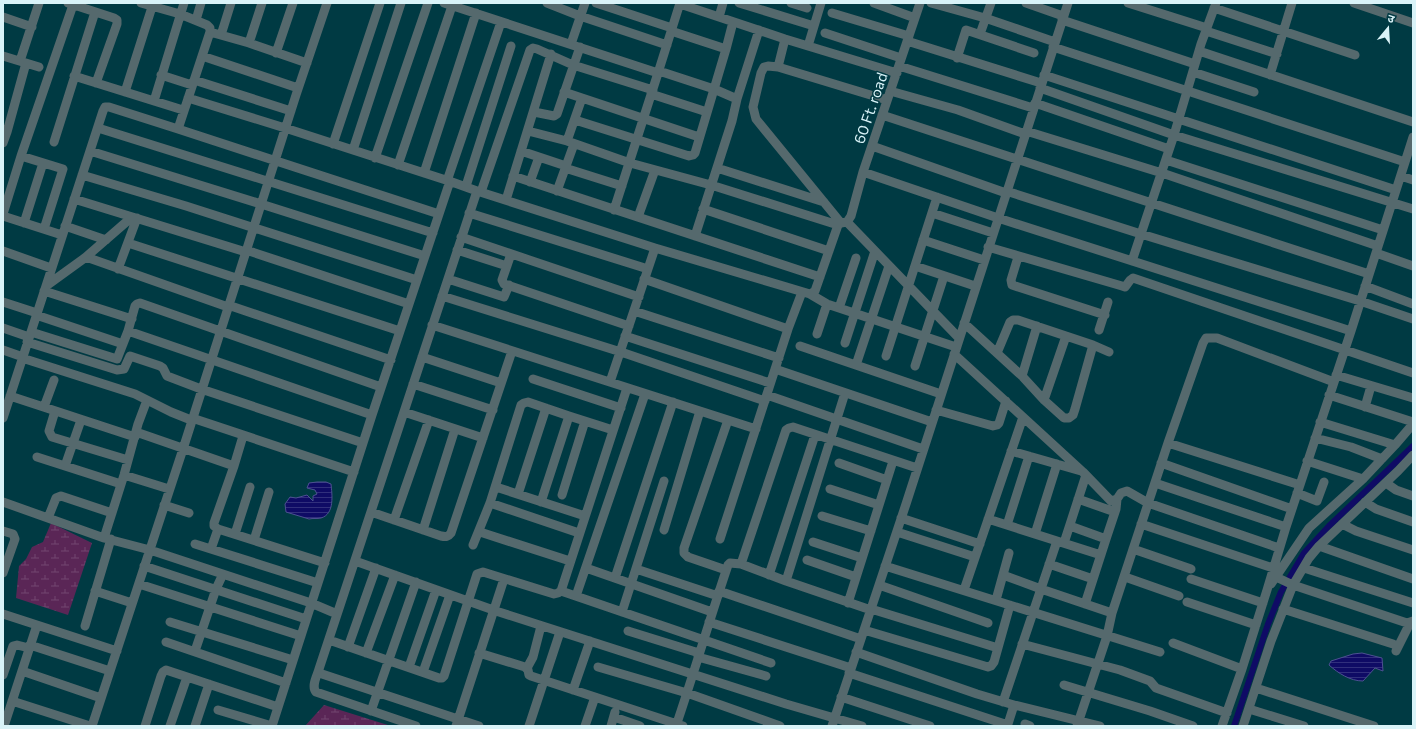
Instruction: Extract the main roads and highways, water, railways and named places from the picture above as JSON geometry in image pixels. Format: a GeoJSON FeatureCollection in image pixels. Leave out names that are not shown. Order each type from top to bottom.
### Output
{"type":"FeatureCollection","features":[{"type":"Feature","properties":{"kind":"waterway"},"geometry":{"type":"LineString","coordinates":[[1234,726],[1268,624],[1281,592],[1304,553],[1329,526],[1413,446]]}}]}
